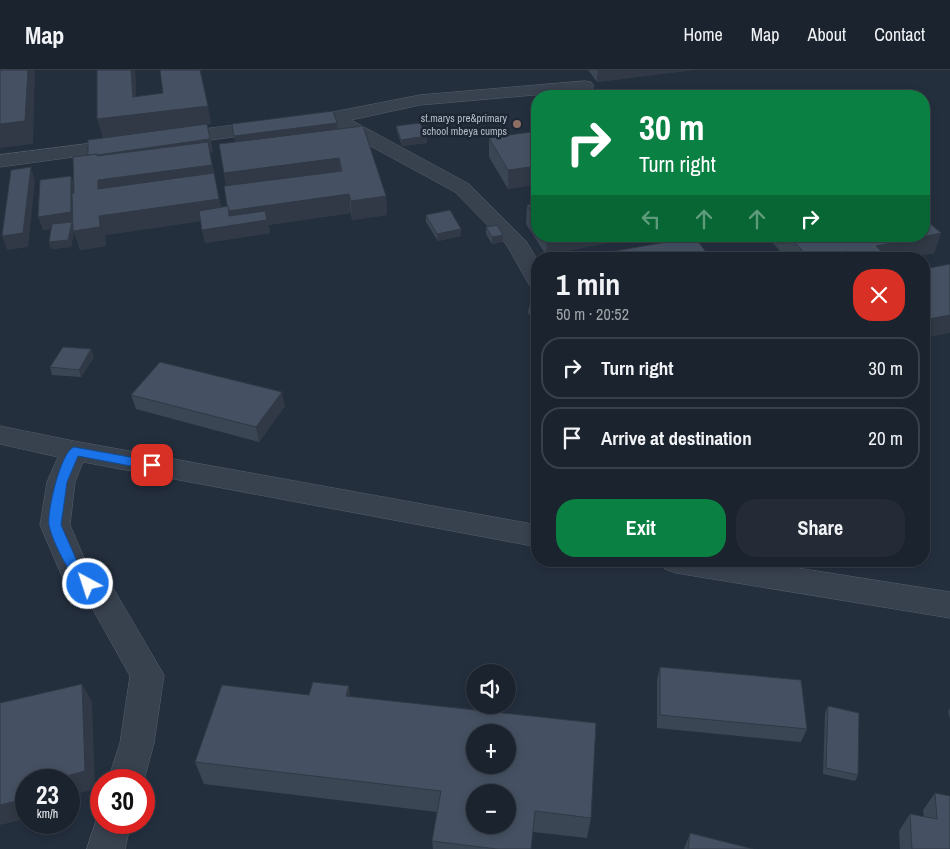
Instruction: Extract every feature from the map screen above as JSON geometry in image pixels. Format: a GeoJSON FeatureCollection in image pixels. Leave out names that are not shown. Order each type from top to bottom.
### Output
{"type":"FeatureCollection","features":[{"type":"Feature","properties":{"kind":"street"},"geometry":{"type":"LineString","coordinates":[[538,90],[585,86]]}},
{"type":"Feature","properties":{"kind":"street"},"geometry":{"type":"LineString","coordinates":[[0,161],[333,118],[420,100],[531,91]]}},
{"type":"Feature","properties":{"kind":"street"},"geometry":{"type":"LineString","coordinates":[[333,118],[462,188],[515,241],[531,269]]}},
{"type":"Feature","properties":{"kind":"street"},"geometry":{"type":"LineString","coordinates":[[0,435],[74,451],[531,535]]}},
{"type":"Feature","properties":{"kind":"street"},"geometry":{"type":"LineString","coordinates":[[74,451],[61,482],[55,525],[75,572],[102,597],[147,675],[137,743],[129,769]]}},
{"type":"Feature","properties":{"kind":"street"},"geometry":{"type":"LineString","coordinates":[[713,567],[950,605]]}},
{"type":"Feature","properties":{"kind":"street"},"geometry":{"type":"LineString","coordinates":[[106,849],[110,834]]}},
{"type":"Feature","properties":{"kind":"building"},"geometry":{"type":"Polygon","coordinates":[[[0,70],[28,70],[25,121],[0,124],[0,70]]]}},
{"type":"Feature","properties":{"kind":"building"},"geometry":{"type":"Polygon","coordinates":[[[97,70],[131,70],[133,97],[163,93],[160,70],[200,70],[208,106],[97,119],[97,70]]]}},
{"type":"Feature","properties":{"kind":"building"},"geometry":{"type":"Polygon","coordinates":[[[333,111],[337,123],[234,136],[232,124],[333,111]]]}},
{"type":"Feature","properties":{"kind":"building"},"geometry":{"type":"Polygon","coordinates":[[[420,123],[426,136],[401,140],[396,126],[420,123]]]}},
{"type":"Feature","properties":{"kind":"building"},"geometry":{"type":"Polygon","coordinates":[[[207,124],[210,139],[88,155],[88,140],[207,124]]]}},
{"type":"Feature","properties":{"kind":"building"},"geometry":{"type":"Polygon","coordinates":[[[363,126],[386,196],[351,201],[349,194],[228,211],[224,186],[342,171],[339,158],[224,173],[219,144],[363,126]]]}},
{"type":"Feature","properties":{"kind":"building"},"geometry":{"type":"Polygon","coordinates":[[[531,132],[531,167],[508,170],[489,138],[531,132]]]}},
{"type":"Feature","properties":{"kind":"building"},"geometry":{"type":"Polygon","coordinates":[[[208,142],[212,165],[98,180],[98,189],[214,173],[219,199],[99,216],[100,227],[73,231],[73,157],[97,154],[97,156],[208,142]]]}},
{"type":"Feature","properties":{"kind":"building"},"geometry":{"type":"Polygon","coordinates":[[[31,167],[23,233],[2,236],[11,170],[31,167]]]}},
{"type":"Feature","properties":{"kind":"building"},"geometry":{"type":"Polygon","coordinates":[[[71,176],[71,212],[38,217],[40,180],[71,176]]]}},
{"type":"Feature","properties":{"kind":"building"},"geometry":{"type":"Polygon","coordinates":[[[228,206],[229,216],[265,211],[267,220],[202,230],[199,211],[228,206]]]}},
{"type":"Feature","properties":{"kind":"building"},"geometry":{"type":"Polygon","coordinates":[[[450,210],[461,229],[437,234],[426,215],[450,210]]]}},
{"type":"Feature","properties":{"kind":"building"},"geometry":{"type":"Polygon","coordinates":[[[72,222],[68,240],[49,242],[52,224],[72,222]]]}},
{"type":"Feature","properties":{"kind":"building"},"geometry":{"type":"Polygon","coordinates":[[[930,223],[941,233],[930,235],[930,223]]]}},
{"type":"Feature","properties":{"kind":"building"},"geometry":{"type":"Polygon","coordinates":[[[497,225],[503,235],[492,237],[486,227],[497,225]]]}},
{"type":"Feature","properties":{"kind":"building"},"geometry":{"type":"Polygon","coordinates":[[[666,242],[699,242],[706,252],[609,252],[666,242]]]}},
{"type":"Feature","properties":{"kind":"building"},"geometry":{"type":"Polygon","coordinates":[[[794,242],[896,242],[876,246],[882,252],[804,252],[794,242]]]}},
{"type":"Feature","properties":{"kind":"building"},"geometry":{"type":"Polygon","coordinates":[[[950,264],[950,315],[930,319],[930,268],[950,264]]]}},
{"type":"Feature","properties":{"kind":"building"},"geometry":{"type":"Polygon","coordinates":[[[63,347],[91,349],[79,370],[50,367],[63,347]]]}},
{"type":"Feature","properties":{"kind":"building"},"geometry":{"type":"Polygon","coordinates":[[[160,362],[282,392],[256,427],[131,395],[160,362]]]}},
{"type":"Feature","properties":{"kind":"building"},"geometry":{"type":"Polygon","coordinates":[[[660,667],[801,680],[807,729],[660,715],[660,667]]]}},
{"type":"Feature","properties":{"kind":"building"},"geometry":{"type":"Polygon","coordinates":[[[313,682],[349,686],[346,696],[466,709],[466,714],[513,714],[596,723],[591,818],[535,811],[531,849],[497,849],[432,841],[441,791],[195,762],[222,685],[309,695],[313,682]]]}},
{"type":"Feature","properties":{"kind":"building"},"geometry":{"type":"Polygon","coordinates":[[[82,684],[85,771],[80,772],[80,769],[15,769],[15,801],[0,805],[0,703],[82,684]]]}},
{"type":"Feature","properties":{"kind":"building"},"geometry":{"type":"Polygon","coordinates":[[[828,706],[859,713],[858,775],[826,768],[828,706]]]}},
{"type":"Feature","properties":{"kind":"building"},"geometry":{"type":"Polygon","coordinates":[[[935,793],[950,796],[950,849],[912,849],[910,814],[937,819],[935,793]]]}},
{"type":"Feature","properties":{"kind":"building"},"geometry":{"type":"Polygon","coordinates":[[[690,833],[753,849],[688,849],[690,833]]]}},
{"type":"Feature","properties":{"kind":"place","name":"st.marys pre&primary school mbeya cumps"},"geometry":{"type":"Point","coordinates":[517,124]}},
{"type":"Feature","properties":{"kind":"route"},"geometry":{"type":"LineString","coordinates":[[88,584],[75,572],[55,525],[61,482],[74,451],[152,465]]}}]}
